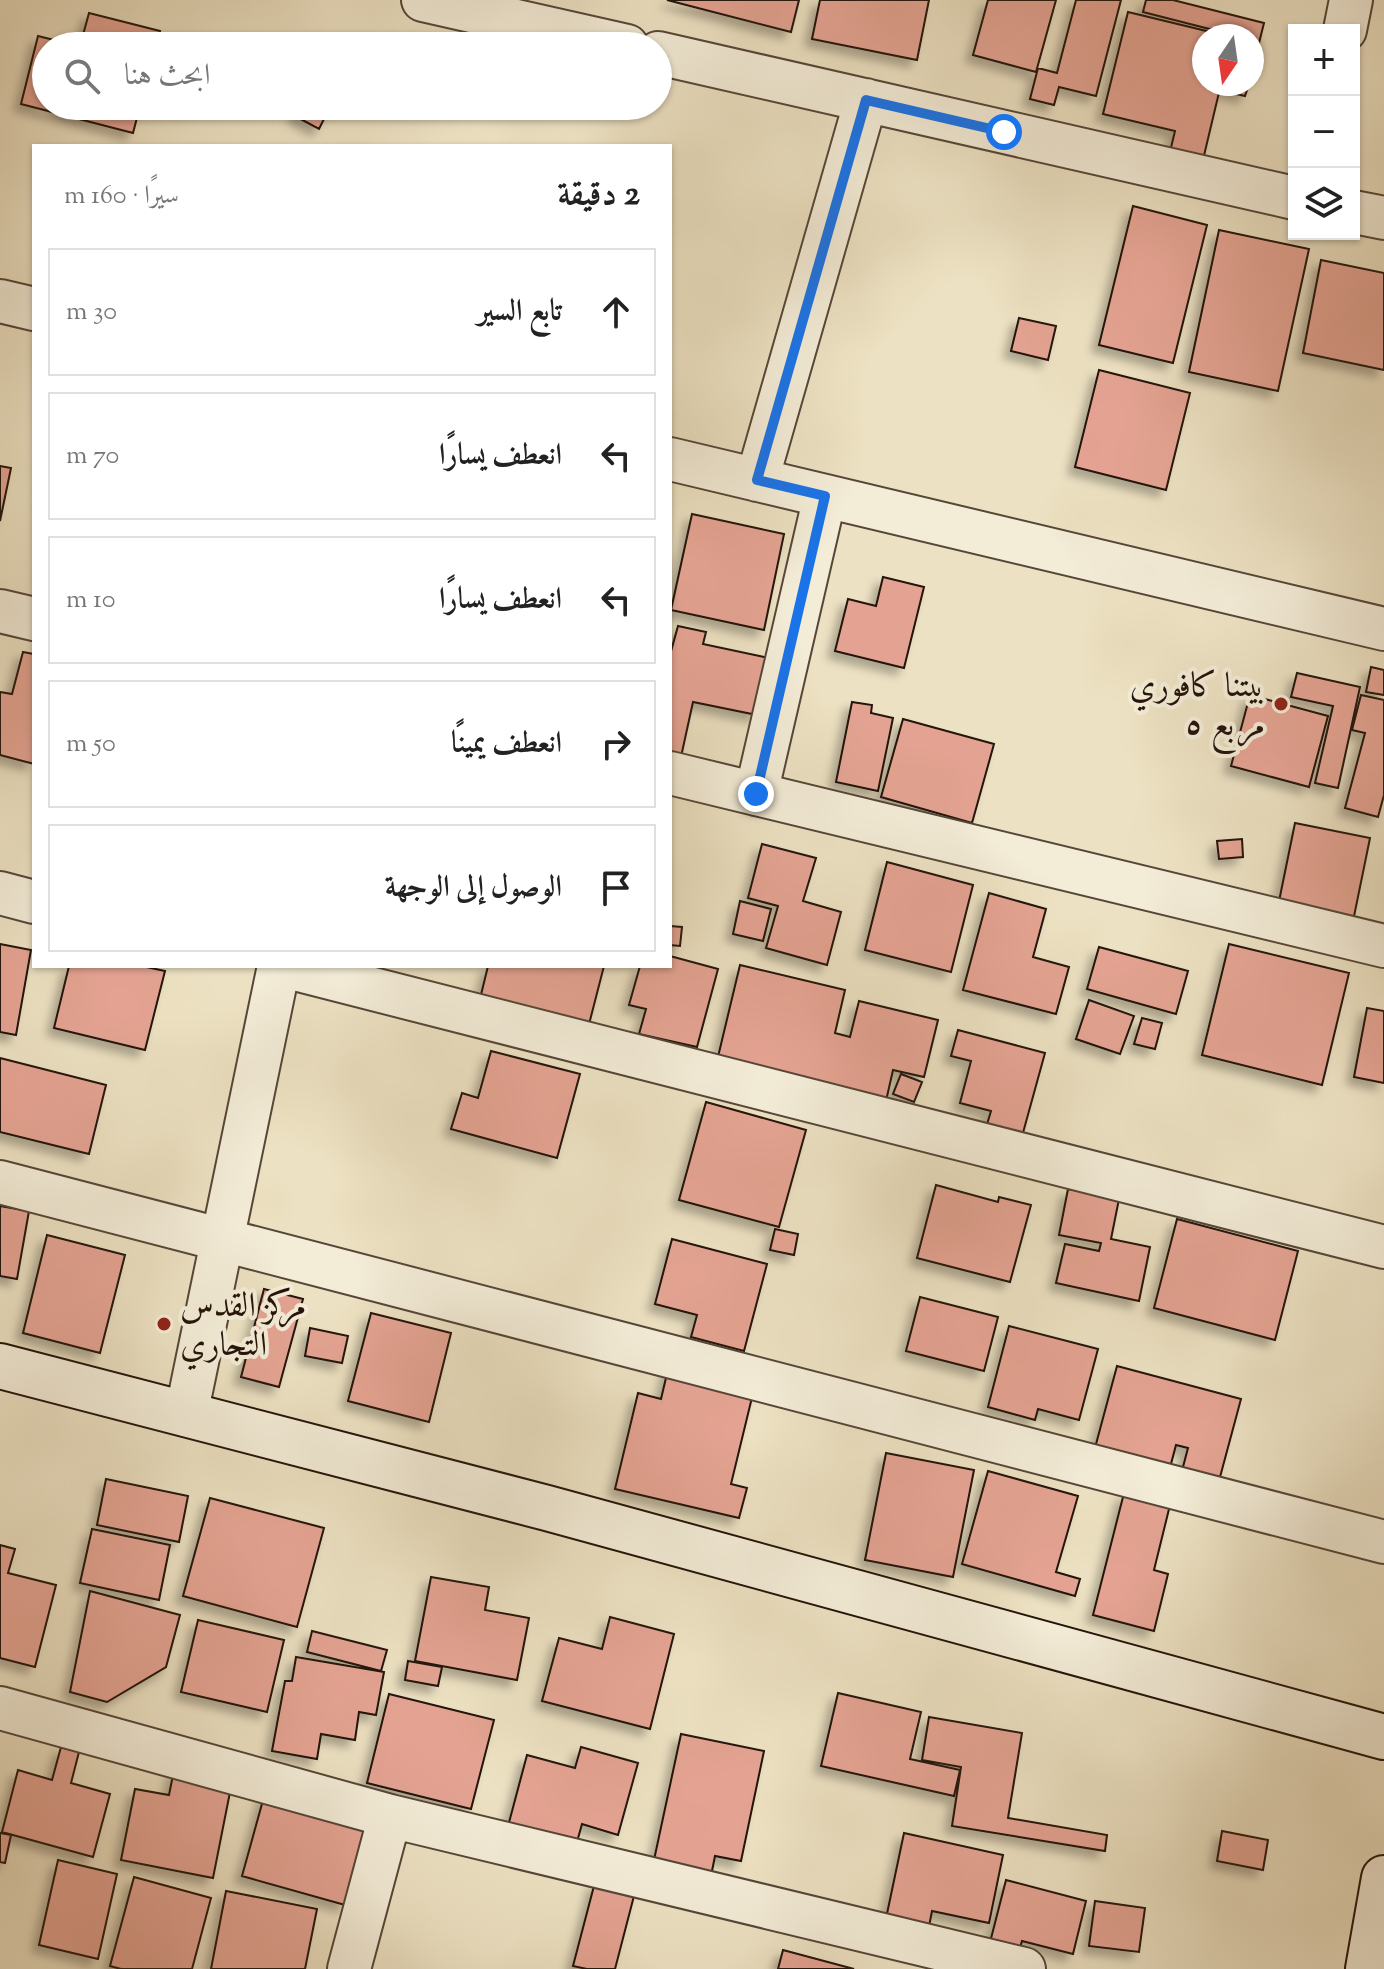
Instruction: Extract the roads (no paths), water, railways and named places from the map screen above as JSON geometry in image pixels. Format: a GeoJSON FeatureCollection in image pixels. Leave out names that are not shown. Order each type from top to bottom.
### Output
{"type":"FeatureCollection","features":[{"type":"Feature","properties":{"kind":"street"},"geometry":{"type":"LineString","coordinates":[[423,0],[565,32]]}},
{"type":"Feature","properties":{"kind":"street"},"geometry":{"type":"LineString","coordinates":[[1346,24],[1351,0]]}},
{"type":"Feature","properties":{"kind":"street"},"geometry":{"type":"LineString","coordinates":[[672,56],[1288,197]]}},
{"type":"Feature","properties":{"kind":"street"},"geometry":{"type":"LineString","coordinates":[[757,480],[866,100]]}},
{"type":"Feature","properties":{"kind":"street"},"geometry":{"type":"LineString","coordinates":[[1360,213],[1384,218]]}},
{"type":"Feature","properties":{"kind":"street"},"geometry":{"type":"LineString","coordinates":[[0,301],[32,309]]}},
{"type":"Feature","properties":{"kind":"street"},"geometry":{"type":"LineString","coordinates":[[672,459],[1384,629]]}},
{"type":"Feature","properties":{"kind":"street"},"geometry":{"type":"LineString","coordinates":[[756,794],[825,496]]}},
{"type":"Feature","properties":{"kind":"street"},"geometry":{"type":"LineString","coordinates":[[0,611],[32,619]]}},
{"type":"Feature","properties":{"kind":"street"},"geometry":{"type":"LineString","coordinates":[[672,773],[1384,946]]}},
{"type":"Feature","properties":{"kind":"street"},"geometry":{"type":"LineString","coordinates":[[0,893],[32,901]]}},
{"type":"Feature","properties":{"kind":"street"},"geometry":{"type":"LineString","coordinates":[[186,1415],[281,968]]}},
{"type":"Feature","properties":{"kind":"street"},"geometry":{"type":"LineString","coordinates":[[289,968],[1384,1247]]}},
{"type":"Feature","properties":{"kind":"street"},"geometry":{"type":"LineString","coordinates":[[0,1182],[1384,1542]]}},
{"type":"Feature","properties":{"kind":"street"},"geometry":{"type":"LineString","coordinates":[[0,1366],[547,1508],[1384,1737]]}},
{"type":"Feature","properties":{"kind":"street"},"geometry":{"type":"LineString","coordinates":[[0,1708],[390,1816],[1024,1969]]}},
{"type":"Feature","properties":{"kind":"street"},"geometry":{"type":"LineString","coordinates":[[349,1969],[390,1816]]}},
{"type":"Feature","properties":{"kind":"street"},"geometry":{"type":"LineString","coordinates":[[1368,1969],[1384,1878]]}},
{"type":"Feature","properties":{"kind":"place","name":"بيتنا كافوري مربع ٥"},"geometry":{"type":"Point","coordinates":[1281,704]}},
{"type":"Feature","properties":{"kind":"place","name":"مركز القدس التجاري"},"geometry":{"type":"Point","coordinates":[164,1324]}}]}
